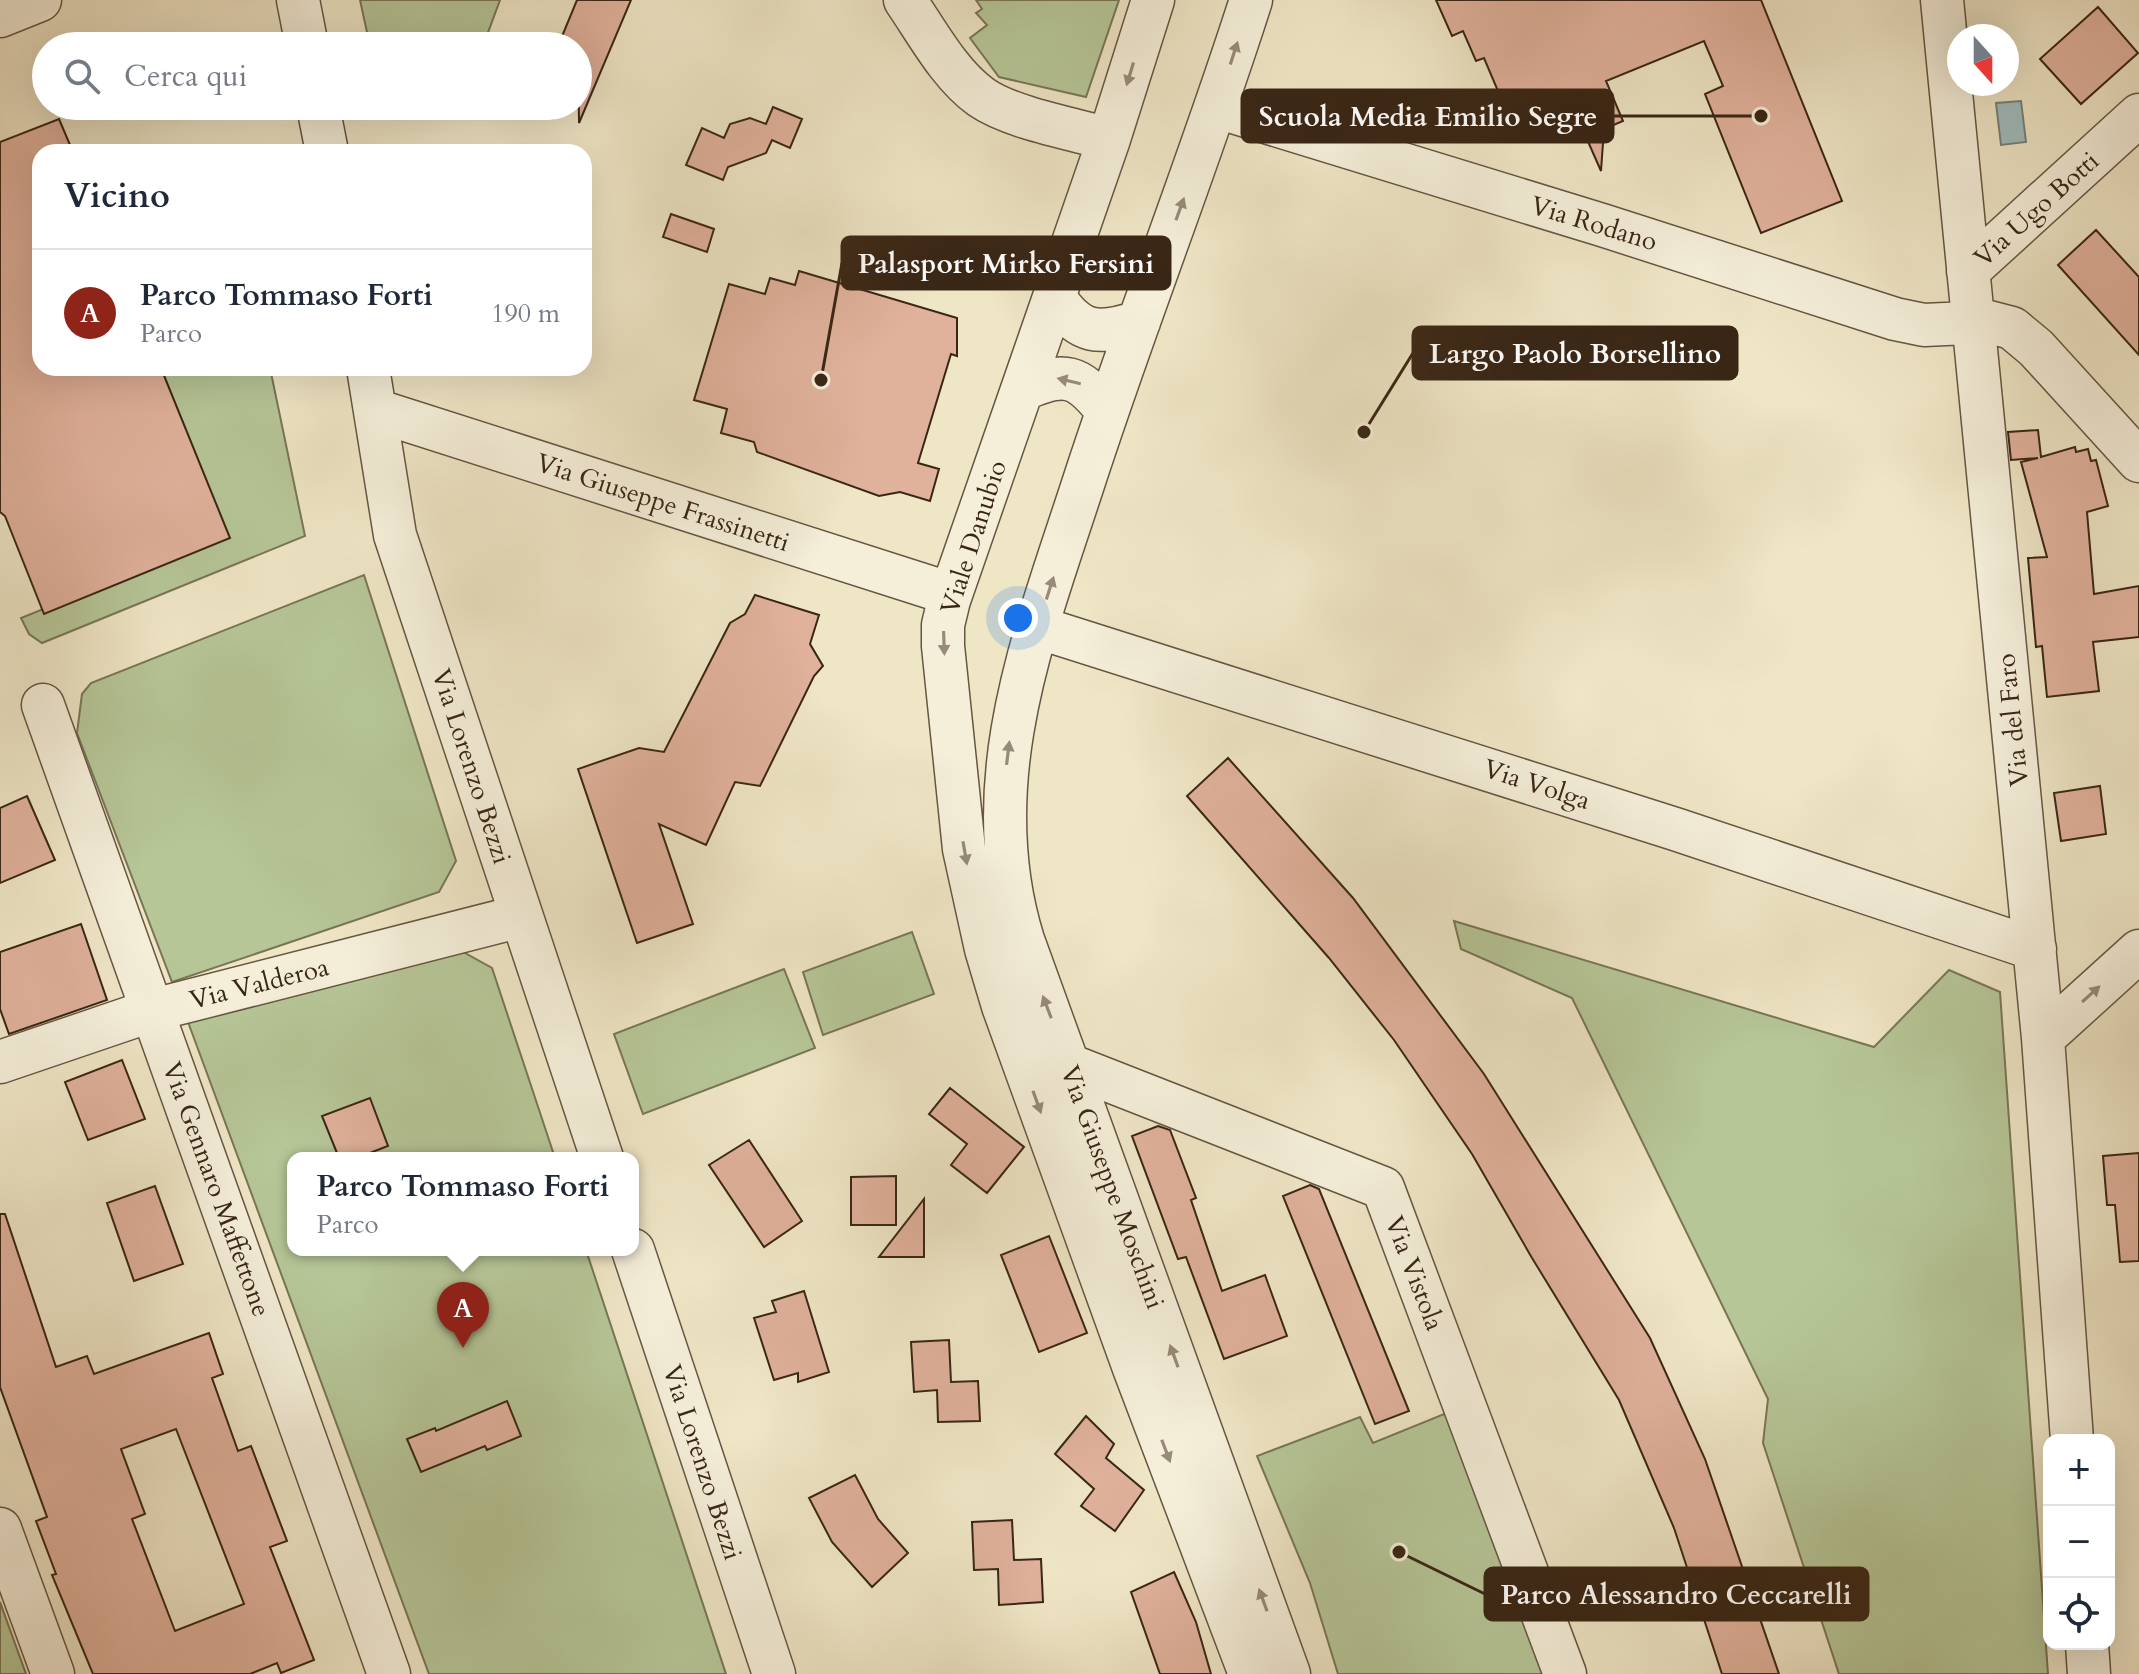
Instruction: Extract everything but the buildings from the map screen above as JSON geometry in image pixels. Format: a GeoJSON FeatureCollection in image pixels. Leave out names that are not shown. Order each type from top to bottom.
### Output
{"type":"FeatureCollection","features":[{"type":"Feature","properties":{"kind":"street"},"geometry":{"type":"LineString","coordinates":[[0,16],[40,0]]}},
{"type":"Feature","properties":{"kind":"street"},"geometry":{"type":"LineString","coordinates":[[298,0],[304,32]]}},
{"type":"Feature","properties":{"kind":"street"},"geometry":{"type":"LineString","coordinates":[[905,0],[958,76],[983,99],[1010,111],[1109,139]]}},
{"type":"Feature","properties":{"kind":"street","name":"Viale Danubio"},"geometry":{"type":"LineString","coordinates":[[947,692],[943,625],[951,594],[1055,298],[1153,0]]}},
{"type":"Feature","properties":{"kind":"street"},"geometry":{"type":"LineString","coordinates":[[947,692],[961,706],[978,711],[992,709],[1019,689],[1107,411],[1217,107],[1251,0]]}},
{"type":"Feature","properties":{"kind":"street","name":"Via del Faro"},"geometry":{"type":"LineString","coordinates":[[1942,0],[2035,949],[2072,1434]]}},
{"type":"Feature","properties":{"kind":"street","name":"Via Rodano"},"geometry":{"type":"LineString","coordinates":[[1217,107],[1895,319],[1924,325],[1999,323],[2024,336],[2139,461]]}},
{"type":"Feature","properties":{"kind":"street","name":"Via Ugo Botti"},"geometry":{"type":"LineString","coordinates":[[1968,271],[2139,115]]}},
{"type":"Feature","properties":{"kind":"street"},"geometry":{"type":"LineString","coordinates":[[321,120],[325,144]]}},
{"type":"Feature","properties":{"kind":"street"},"geometry":{"type":"LineString","coordinates":[[1055,298],[1069,317],[1092,330],[1115,330],[1139,322]]}},
{"type":"Feature","properties":{"kind":"street","name":"Via Lorenzo Bezzi"},"geometry":{"type":"LineString","coordinates":[[369,376],[395,535],[600,1152]]}},
{"type":"Feature","properties":{"kind":"street"},"geometry":{"type":"LineString","coordinates":[[1022,390],[1048,379],[1070,378],[1088,388],[1107,411]]}},
{"type":"Feature","properties":{"kind":"street","name":"Via Giuseppe Frassinetti"},"geometry":{"type":"LineString","coordinates":[[375,410],[951,594]]}},
{"type":"Feature","properties":{"kind":"street","name":"Via Volga"},"geometry":{"type":"LineString","coordinates":[[1037,627],[1675,829],[2035,949]]}},
{"type":"Feature","properties":{"kind":"street","name":"Via Giuseppe Moschini"},"geometry":{"type":"LineString","coordinates":[[1019,689],[1005,786],[1004,820],[1008,881],[1023,940],[1289,1674]]}},
{"type":"Feature","properties":{"kind":"street","name":"Via Giuseppe Moschini"},"geometry":{"type":"LineString","coordinates":[[947,692],[964,849],[986,949],[1003,1006],[1134,1368],[1250,1674]]}},
{"type":"Feature","properties":{"kind":"street","name":"Via Gennaro Maffettone"},"geometry":{"type":"LineString","coordinates":[[43,705],[388,1674]]}},
{"type":"Feature","properties":{"kind":"street","name":"Via Valderoa"},"geometry":{"type":"LineString","coordinates":[[0,1062],[153,1010],[521,916]]}},
{"type":"Feature","properties":{"kind":"street"},"geometry":{"type":"LineString","coordinates":[[2043,1038],[2139,951]]}},
{"type":"Feature","properties":{"kind":"street","name":"Via Vistola"},"geometry":{"type":"LineString","coordinates":[[1069,1065],[1383,1188],[1565,1674]]}},
{"type":"Feature","properties":{"kind":"street","name":"Via Lorenzo Bezzi"},"geometry":{"type":"LineString","coordinates":[[635,1256],[774,1674]]}},
{"type":"Feature","properties":{"kind":"street"},"geometry":{"type":"LineString","coordinates":[[0,1529],[53,1674]]}},
{"type":"Feature","properties":{"kind":"street"},"geometry":{"type":"LineString","coordinates":[[2087,1650],[2089,1674]]}},
{"type":"Feature","properties":{"kind":"green space"},"geometry":{"type":"Polygon","coordinates":[[[360,0],[500,0],[488,32],[367,32],[360,0]]]}},
{"type":"Feature","properties":{"kind":"green space"},"geometry":{"type":"Polygon","coordinates":[[[976,0],[1119,0],[1086,97],[999,77],[970,38],[987,25],[976,13],[982,9],[976,0]]]}},
{"type":"Feature","properties":{"kind":"green space"},"geometry":{"type":"Polygon","coordinates":[[[157,376],[272,376],[305,536],[42,643],[29,634],[21,618],[219,538],[157,376]]]}},
{"type":"Feature","properties":{"kind":"green space"},"geometry":{"type":"Polygon","coordinates":[[[364,575],[456,861],[439,892],[172,982],[77,733],[82,694],[91,683],[364,575]]]}},
{"type":"Feature","properties":{"kind":"green space"},"geometry":{"type":"Polygon","coordinates":[[[1454,921],[1874,1047],[1949,970],[2000,992],[2043,1603],[2043,1650],[2046,1650],[2048,1674],[1839,1674],[1763,1443],[1768,1399],[1572,998],[1461,949],[1454,921]]]}},
{"type":"Feature","properties":{"kind":"green space"},"geometry":{"type":"Polygon","coordinates":[[[912,932],[934,994],[823,1035],[803,972],[912,932]]]}},
{"type":"Feature","properties":{"kind":"green space"},"geometry":{"type":"Polygon","coordinates":[[[456,948],[492,968],[553,1152],[287,1152],[287,1256],[588,1256],[726,1674],[429,1674],[188,1022],[456,948]]]}},
{"type":"Feature","properties":{"kind":"green space"},"geometry":{"type":"Polygon","coordinates":[[[784,969],[815,1048],[643,1114],[614,1034],[784,969]]]}},
{"type":"Feature","properties":{"kind":"green space"},"geometry":{"type":"Polygon","coordinates":[[[1449,1412],[1549,1674],[1338,1674],[1310,1583],[1257,1456],[1360,1417],[1373,1443],[1449,1412]]]}},
{"type":"Feature","properties":{"kind":"green space"},"geometry":{"type":"Polygon","coordinates":[[[0,1602],[26,1674],[0,1674],[0,1602]]]}},
{"type":"Feature","properties":{"kind":"water"},"geometry":{"type":"Polygon","coordinates":[[[2021,101],[2026,142],[2001,145],[1996,103],[2021,101]]]}},
{"type":"Feature","properties":{"kind":"place","name":"Scuola Media Emilio Segre"},"geometry":{"type":"Point","coordinates":[1761,116]}},
{"type":"Feature","properties":{"kind":"place","name":"Palasport Mirko Fersini"},"geometry":{"type":"Point","coordinates":[821,380]}},
{"type":"Feature","properties":{"kind":"place","name":"Largo Paolo Borsellino"},"geometry":{"type":"Point","coordinates":[1364,432]}},
{"type":"Feature","properties":{"kind":"place","name":"Parco Tommaso Forti"},"geometry":{"type":"Point","coordinates":[463,1348]}},
{"type":"Feature","properties":{"kind":"place","name":"Parco Alessandro Ceccarelli"},"geometry":{"type":"Point","coordinates":[1399,1552]}}]}
